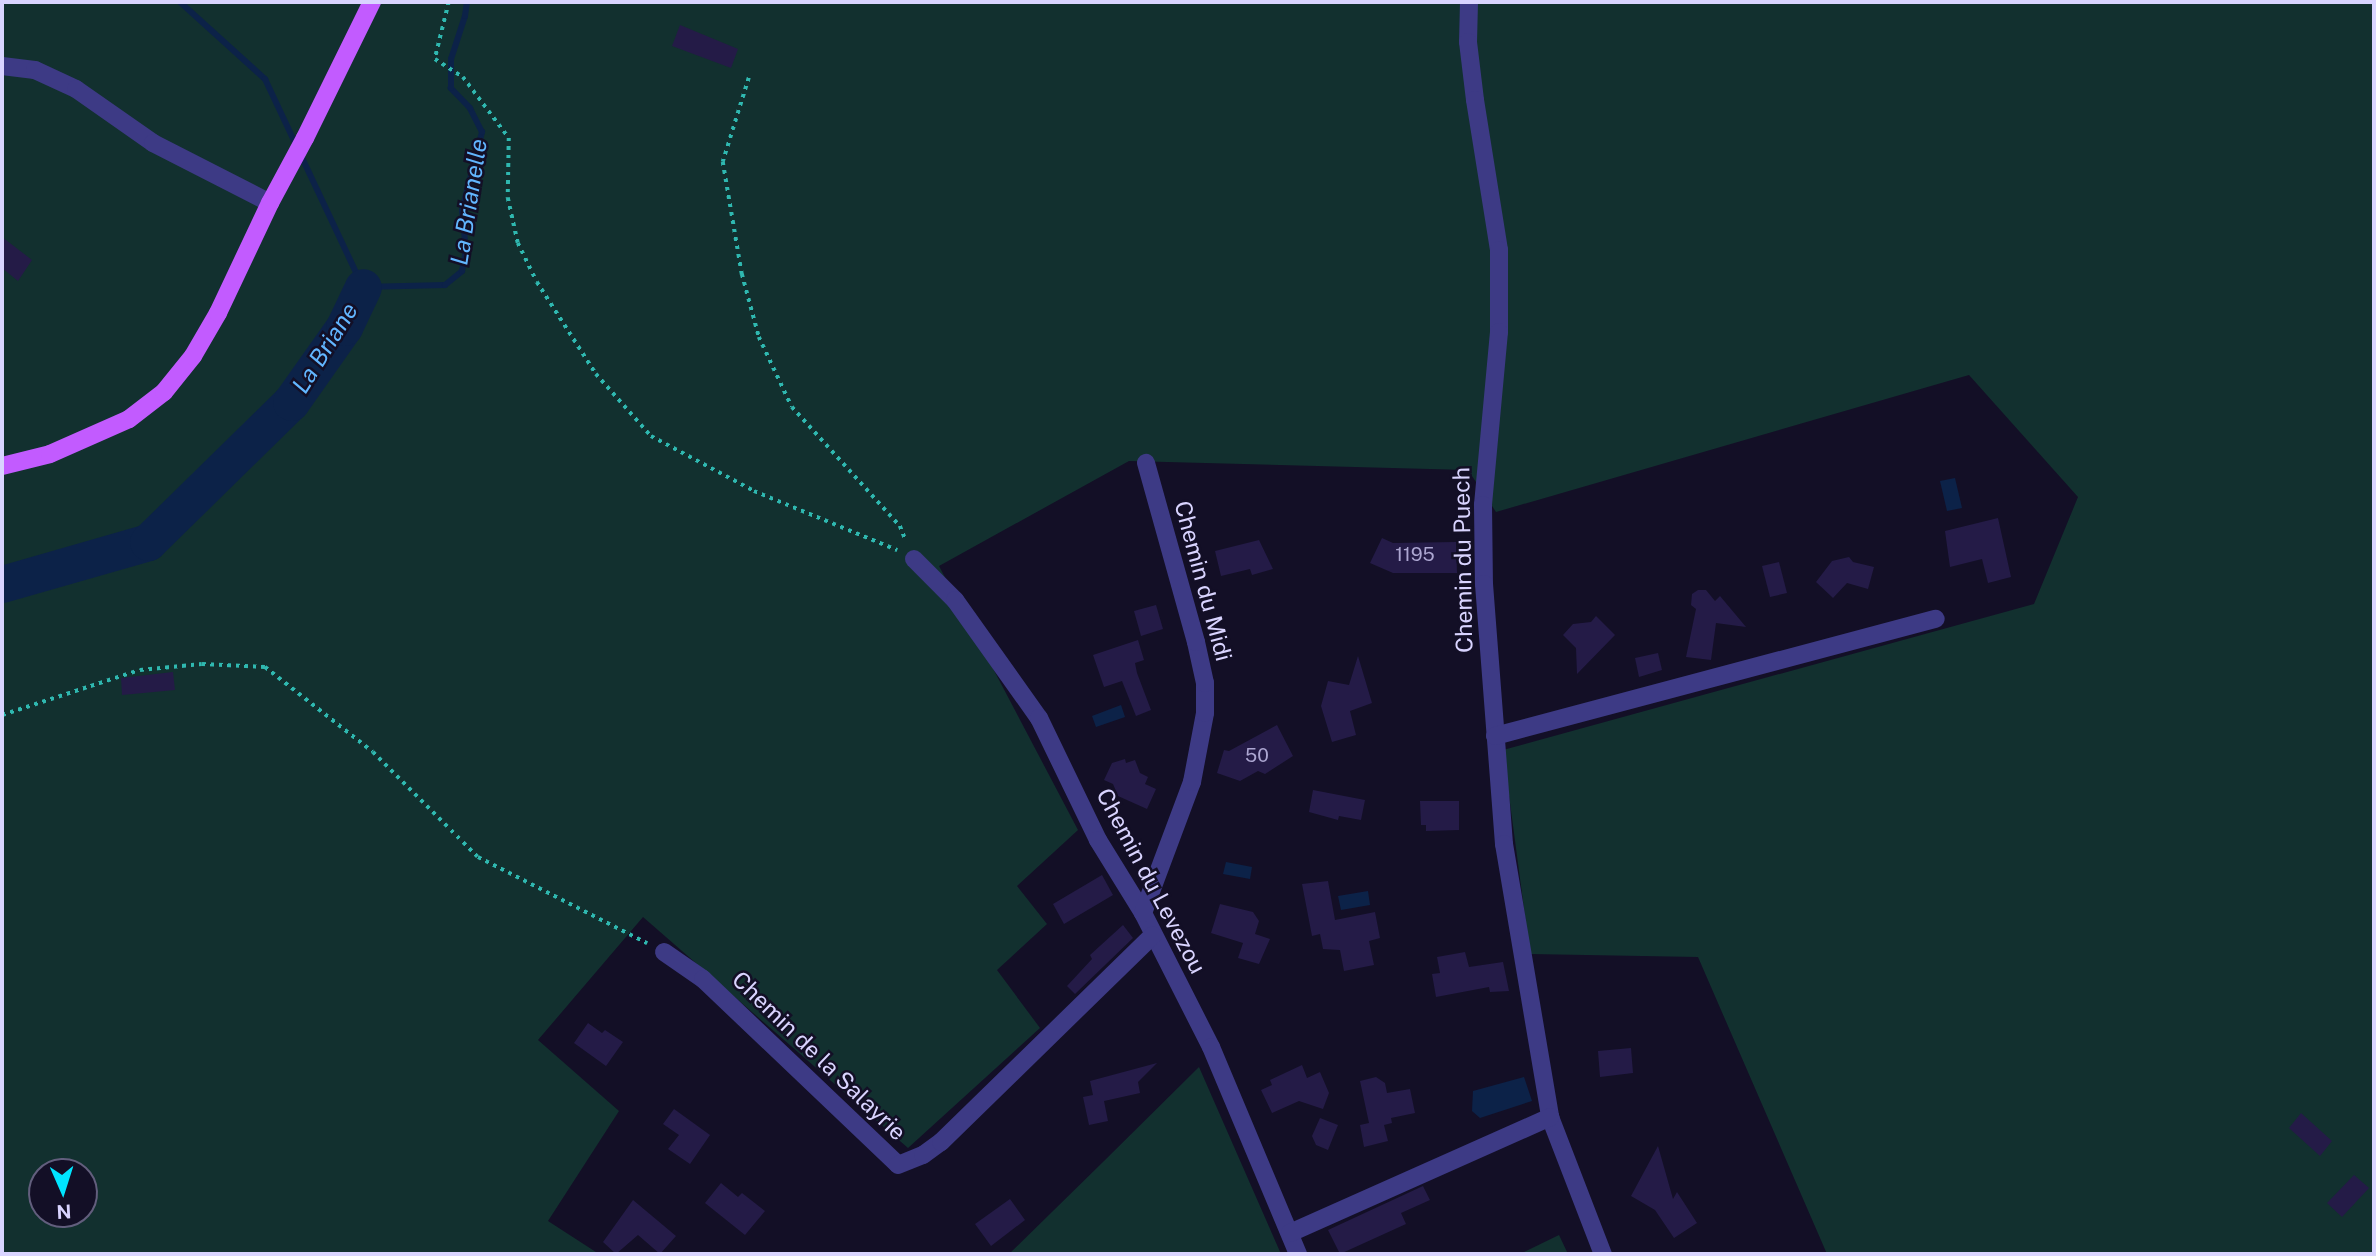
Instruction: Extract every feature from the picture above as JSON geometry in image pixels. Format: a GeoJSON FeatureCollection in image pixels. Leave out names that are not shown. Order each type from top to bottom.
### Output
{"type":"FeatureCollection","features":[{"type":"Feature","properties":{"kind":"main road"},"geometry":{"type":"LineString","coordinates":[[2,466],[50,454],[129,419],[164,392],[193,356],[218,313],[270,202],[305,138],[372,2]]}},
{"type":"Feature","properties":{"kind":"street","name":"Chemin du Puech"},"geometry":{"type":"LineString","coordinates":[[1469,2],[1468,42],[1475,100],[1499,250],[1499,332],[1483,505],[1484,584],[1504,844],[1550,1117],[1603,1254]]}},
{"type":"Feature","properties":{"kind":"street"},"geometry":{"type":"LineString","coordinates":[[2,66],[36,70],[76,89],[153,144],[270,202]]}},
{"type":"Feature","properties":{"kind":"street","name":"Chemin du Midi"},"geometry":{"type":"LineString","coordinates":[[1143,913],[1192,782],[1205,713],[1205,683],[1196,642],[1146,463]]}},
{"type":"Feature","properties":{"kind":"street","name":"Chemin du Levezou"},"geometry":{"type":"LineString","coordinates":[[914,559],[955,600],[1041,710],[1098,840],[1143,913],[1211,1047],[1298,1254]]}},
{"type":"Feature","properties":{"kind":"street"},"geometry":{"type":"LineString","coordinates":[[1495,736],[1936,619]]}},
{"type":"Feature","properties":{"kind":"street","name":"Chemin de la Salayrie"},"geometry":{"type":"LineString","coordinates":[[664,952],[703,979],[898,1165],[923,1155],[941,1142],[1153,935]]}},
{"type":"Feature","properties":{"kind":"street"},"geometry":{"type":"LineString","coordinates":[[1290,1233],[1550,1117]]}},
{"type":"Feature","properties":{"kind":"path"},"geometry":{"type":"LineString","coordinates":[[449,2],[435,59],[463,77],[509,138],[508,198],[518,243],[537,282],[596,374],[651,436],[754,491],[872,538],[914,559]]}},
{"type":"Feature","properties":{"kind":"path"},"geometry":{"type":"LineString","coordinates":[[749,78],[723,162],[742,274],[759,337],[792,407],[900,526],[914,559]]}},
{"type":"Feature","properties":{"kind":"path"},"geometry":{"type":"LineString","coordinates":[[2,715],[140,670],[201,664],[265,667],[373,752],[478,857],[664,952]]}},
{"type":"Feature","properties":{"kind":"green space"},"geometry":{"type":"Polygon","coordinates":[[[2,2],[2374,2],[2374,1254],[1827,1254],[1698,957],[1530,954],[1503,750],[2034,604],[2078,497],[1969,375],[1496,512],[1468,470],[1129,461],[939,566],[1078,830],[1017,886],[1047,924],[997,970],[1040,1028],[908,1148],[643,917],[538,1040],[619,1111],[548,1221],[599,1254],[2,1254],[2,2]]]}},
{"type":"Feature","properties":{"kind":"green space"},"geometry":{"type":"Polygon","coordinates":[[[1199,1067],[1281,1254],[1009,1254],[1104,1161],[1199,1067]]]}},
{"type":"Feature","properties":{"kind":"green space"},"geometry":{"type":"Polygon","coordinates":[[[1559,1235],[1568,1254],[1520,1254],[1559,1235]]]}},
{"type":"Feature","properties":{"kind":"water"},"geometry":{"type":"Polygon","coordinates":[[[1955,478],[1962,508],[1947,511],[1940,481],[1955,478]]]}},
{"type":"Feature","properties":{"kind":"water"},"geometry":{"type":"Polygon","coordinates":[[[1121,705],[1125,717],[1096,727],[1092,716],[1121,705]]]}},
{"type":"Feature","properties":{"kind":"water"},"geometry":{"type":"Polygon","coordinates":[[[1226,862],[1252,867],[1250,879],[1223,874],[1226,862]]]}},
{"type":"Feature","properties":{"kind":"water"},"geometry":{"type":"Polygon","coordinates":[[[1368,891],[1370,905],[1341,910],[1338,896],[1368,891]]]}},
{"type":"Feature","properties":{"kind":"water"},"geometry":{"type":"Polygon","coordinates":[[[1524,1077],[1532,1101],[1480,1118],[1472,1111],[1473,1091],[1524,1077]]]}},
{"type":"Feature","properties":{"kind":"building"},"geometry":{"type":"Polygon","coordinates":[[[680,25],[738,49],[731,68],[672,46],[680,25]]]}},
{"type":"Feature","properties":{"kind":"building"},"geometry":{"type":"Polygon","coordinates":[[[2,237],[32,260],[18,281],[2,268],[2,237]]]}},
{"type":"Feature","properties":{"kind":"building"},"geometry":{"type":"Polygon","coordinates":[[[1998,518],[2011,577],[1988,583],[1982,559],[1950,567],[1945,531],[1998,518]]]}},
{"type":"Feature","properties":{"kind":"building"},"geometry":{"type":"Polygon","coordinates":[[[1382,538],[1393,543],[1456,542],[1457,573],[1393,573],[1370,563],[1382,538]]]}},
{"type":"Feature","properties":{"kind":"building"},"geometry":{"type":"Polygon","coordinates":[[[1259,540],[1273,569],[1252,575],[1250,569],[1221,576],[1215,551],[1259,540]]]}},
{"type":"Feature","properties":{"kind":"building"},"geometry":{"type":"Polygon","coordinates":[[[1849,557],[1853,562],[1874,567],[1868,589],[1847,583],[1833,598],[1816,582],[1832,561],[1849,557]]]}},
{"type":"Feature","properties":{"kind":"building"},"geometry":{"type":"Polygon","coordinates":[[[1779,562],[1787,593],[1770,597],[1762,566],[1779,562]]]}},
{"type":"Feature","properties":{"kind":"building"},"geometry":{"type":"Polygon","coordinates":[[[1698,590],[1706,590],[1715,601],[1720,596],[1746,627],[1716,623],[1711,660],[1686,657],[1696,609],[1691,605],[1692,594],[1698,590]]]}},
{"type":"Feature","properties":{"kind":"building"},"geometry":{"type":"Polygon","coordinates":[[[1156,605],[1163,629],[1141,636],[1134,611],[1156,605]]]}},
{"type":"Feature","properties":{"kind":"building"},"geometry":{"type":"Polygon","coordinates":[[[1596,616],[1615,635],[1577,674],[1576,648],[1563,635],[1573,624],[1591,622],[1596,616]]]}},
{"type":"Feature","properties":{"kind":"building"},"geometry":{"type":"Polygon","coordinates":[[[1138,640],[1144,660],[1135,663],[1151,710],[1136,716],[1122,681],[1104,687],[1093,655],[1138,640]]]}},
{"type":"Feature","properties":{"kind":"building"},"geometry":{"type":"Polygon","coordinates":[[[1658,653],[1662,670],[1639,677],[1635,658],[1658,653]]]}},
{"type":"Feature","properties":{"kind":"building"},"geometry":{"type":"Polygon","coordinates":[[[1358,656],[1372,703],[1350,711],[1356,735],[1332,742],[1321,706],[1328,681],[1349,685],[1358,656]]]}},
{"type":"Feature","properties":{"kind":"building"},"geometry":{"type":"Polygon","coordinates":[[[173,672],[175,690],[122,695],[121,678],[173,672]]]}},
{"type":"Feature","properties":{"kind":"building"},"geometry":{"type":"Polygon","coordinates":[[[1277,725],[1293,756],[1265,774],[1258,771],[1240,781],[1217,773],[1224,750],[1229,751],[1277,725]]]}},
{"type":"Feature","properties":{"kind":"building"},"geometry":{"type":"Polygon","coordinates":[[[1125,759],[1126,763],[1135,760],[1140,773],[1148,777],[1145,784],[1156,789],[1147,809],[1118,796],[1113,784],[1104,780],[1112,763],[1125,759]]]}},
{"type":"Feature","properties":{"kind":"building"},"geometry":{"type":"Polygon","coordinates":[[[1313,790],[1365,800],[1361,820],[1339,816],[1338,820],[1309,812],[1313,790]]]}},
{"type":"Feature","properties":{"kind":"building"},"geometry":{"type":"Polygon","coordinates":[[[1420,801],[1459,801],[1459,830],[1426,831],[1426,825],[1421,825],[1420,801]]]}},
{"type":"Feature","properties":{"kind":"building"},"geometry":{"type":"Polygon","coordinates":[[[1102,875],[1113,895],[1064,924],[1053,904],[1102,875]]]}},
{"type":"Feature","properties":{"kind":"building"},"geometry":{"type":"Polygon","coordinates":[[[1328,881],[1335,920],[1375,912],[1380,938],[1369,941],[1374,965],[1344,971],[1340,950],[1323,949],[1320,934],[1312,936],[1302,884],[1328,881]]]}},
{"type":"Feature","properties":{"kind":"building"},"geometry":{"type":"Polygon","coordinates":[[[1220,904],[1253,912],[1259,921],[1255,934],[1270,939],[1259,964],[1238,958],[1243,943],[1211,933],[1220,904]]]}},
{"type":"Feature","properties":{"kind":"building"},"geometry":{"type":"Polygon","coordinates":[[[1123,925],[1133,938],[1075,994],[1067,986],[1092,959],[1090,955],[1123,925]]]}},
{"type":"Feature","properties":{"kind":"building"},"geometry":{"type":"Polygon","coordinates":[[[1465,952],[1469,967],[1503,962],[1509,991],[1490,992],[1489,987],[1436,997],[1432,974],[1440,973],[1437,957],[1465,952]]]}},
{"type":"Feature","properties":{"kind":"building"},"geometry":{"type":"Polygon","coordinates":[[[588,1023],[602,1033],[605,1030],[623,1042],[606,1066],[574,1043],[588,1023]]]}},
{"type":"Feature","properties":{"kind":"building"},"geometry":{"type":"Polygon","coordinates":[[[1631,1048],[1633,1073],[1600,1077],[1598,1051],[1631,1048]]]}},
{"type":"Feature","properties":{"kind":"building"},"geometry":{"type":"Polygon","coordinates":[[[1157,1063],[1138,1082],[1140,1093],[1104,1101],[1108,1121],[1089,1125],[1083,1097],[1093,1095],[1090,1081],[1157,1063]]]}},
{"type":"Feature","properties":{"kind":"building"},"geometry":{"type":"Polygon","coordinates":[[[1302,1065],[1307,1078],[1320,1072],[1329,1093],[1323,1109],[1299,1101],[1272,1113],[1261,1090],[1272,1085],[1270,1080],[1302,1065]]]}},
{"type":"Feature","properties":{"kind":"building"},"geometry":{"type":"Polygon","coordinates":[[[1376,1077],[1385,1083],[1387,1093],[1410,1089],[1415,1113],[1391,1118],[1392,1123],[1384,1125],[1388,1141],[1364,1147],[1360,1125],[1369,1123],[1360,1081],[1376,1077]]]}},
{"type":"Feature","properties":{"kind":"building"},"geometry":{"type":"Polygon","coordinates":[[[674,1109],[710,1135],[690,1164],[668,1149],[679,1135],[663,1124],[674,1109]]]}},
{"type":"Feature","properties":{"kind":"building"},"geometry":{"type":"Polygon","coordinates":[[[2301,1113],[2332,1141],[2320,1156],[2289,1128],[2301,1113]]]}},
{"type":"Feature","properties":{"kind":"building"},"geometry":{"type":"Polygon","coordinates":[[[1320,1118],[1338,1125],[1328,1150],[1316,1145],[1312,1136],[1320,1118]]]}},
{"type":"Feature","properties":{"kind":"building"},"geometry":{"type":"Polygon","coordinates":[[[1658,1146],[1673,1199],[1677,1192],[1697,1223],[1674,1238],[1655,1210],[1631,1196],[1658,1146]]]}},
{"type":"Feature","properties":{"kind":"building"},"geometry":{"type":"Polygon","coordinates":[[[2354,1175],[2369,1188],[2342,1217],[2327,1203],[2354,1175]]]}},
{"type":"Feature","properties":{"kind":"building"},"geometry":{"type":"Polygon","coordinates":[[[721,1183],[738,1197],[742,1193],[765,1211],[745,1235],[705,1203],[721,1183]]]}},
{"type":"Feature","properties":{"kind":"building"},"geometry":{"type":"Polygon","coordinates":[[[1423,1186],[1430,1200],[1401,1213],[1406,1224],[1340,1254],[1328,1230],[1423,1186]]]}},
{"type":"Feature","properties":{"kind":"building"},"geometry":{"type":"Polygon","coordinates":[[[1010,1199],[1025,1220],[991,1246],[975,1224],[1010,1199]]]}},
{"type":"Feature","properties":{"kind":"building"},"geometry":{"type":"Polygon","coordinates":[[[633,1200],[676,1236],[660,1254],[638,1235],[616,1254],[603,1242],[633,1200]]]}},
{"type":"Feature","properties":{"kind":"waterway","name":"La Brianelle"},"geometry":{"type":"LineString","coordinates":[[180,2],[265,79],[363,287],[445,285],[462,271],[466,251],[462,210],[482,132],[470,108],[451,88],[451,59],[467,2]]}},
{"type":"Feature","properties":{"kind":"waterway","name":"La Briane"},"geometry":{"type":"LineString","coordinates":[[2,584],[148,542],[291,402],[344,327],[363,287]]}}]}
